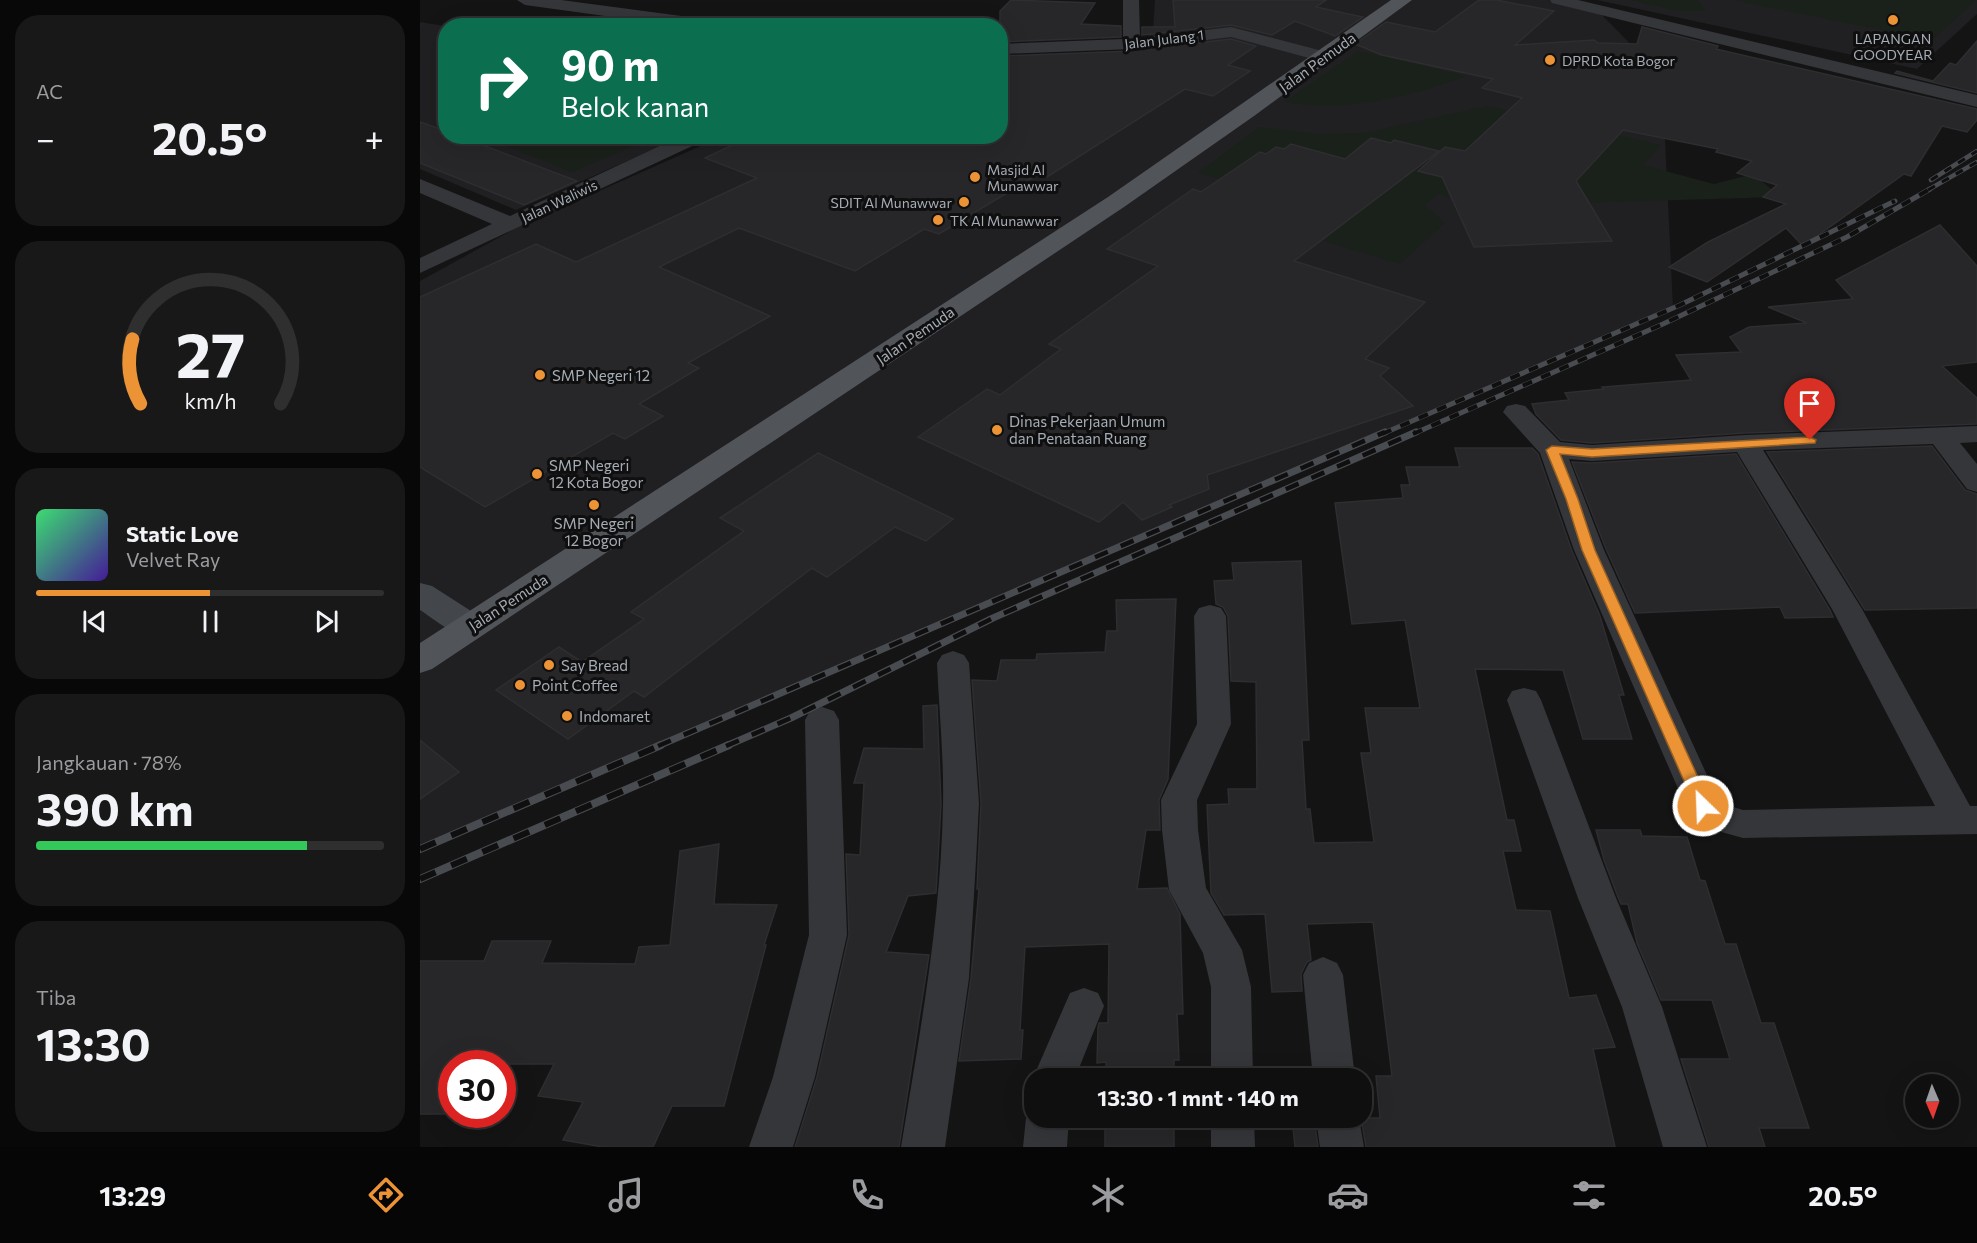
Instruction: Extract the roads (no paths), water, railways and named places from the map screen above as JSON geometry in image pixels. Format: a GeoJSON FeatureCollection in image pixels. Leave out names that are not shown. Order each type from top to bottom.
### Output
{"type":"FeatureCollection","features":[{"type":"Feature","properties":{"kind":"main road","name":"Jalan Pemuda"},"geometry":{"type":"LineString","coordinates":[[420,660],[1116,202],[1403,0]]}},
{"type":"Feature","properties":{"kind":"street"},"geometry":{"type":"LineString","coordinates":[[525,0],[659,18]]}},
{"type":"Feature","properties":{"kind":"street"},"geometry":{"type":"LineString","coordinates":[[1131,0],[1132,44]]}},
{"type":"Feature","properties":{"kind":"street"},"geometry":{"type":"LineString","coordinates":[[1558,0],[1977,101]]}},
{"type":"Feature","properties":{"kind":"street","name":"Jalan Julang 1"},"geometry":{"type":"LineString","coordinates":[[1008,49],[1132,44],[1231,32],[1324,57]]}},
{"type":"Feature","properties":{"kind":"street","name":"Jalan Waliwis"},"geometry":{"type":"LineString","coordinates":[[420,266],[681,144]]}},
{"type":"Feature","properties":{"kind":"street"},"geometry":{"type":"LineString","coordinates":[[420,185],[510,224]]}},
{"type":"Feature","properties":{"kind":"street"},"geometry":{"type":"LineString","coordinates":[[1516,412],[1552,450],[1589,550],[1703,806],[1720,818],[1743,824],[1968,820],[1847,609],[1745,442]]}},
{"type":"Feature","properties":{"kind":"street"},"geometry":{"type":"LineString","coordinates":[[1552,450],[1592,453],[1745,442],[1977,434]]}},
{"type":"Feature","properties":{"kind":"street"},"geometry":{"type":"LineString","coordinates":[[1941,436],[1977,483]]}},
{"type":"Feature","properties":{"kind":"street"},"geometry":{"type":"LineString","coordinates":[[420,594],[470,626]]}},
{"type":"Feature","properties":{"kind":"street"},"geometry":{"type":"LineString","coordinates":[[1210,616],[1214,724],[1179,800],[1180,830],[1188,890],[1222,950],[1231,987],[1232,1068]]}},
{"type":"Feature","properties":{"kind":"street"},"geometry":{"type":"LineString","coordinates":[[923,1147],[949,978],[958,861],[961,803],[953,663]]}},
{"type":"Feature","properties":{"kind":"street"},"geometry":{"type":"LineString","coordinates":[[1524,700],[1597,898],[1642,1007],[1685,1147]]}},
{"type":"Feature","properties":{"kind":"street"},"geometry":{"type":"LineString","coordinates":[[771,1147],[794,1077],[828,935],[822,720]]}},
{"type":"Feature","properties":{"kind":"street"},"geometry":{"type":"LineString","coordinates":[[1323,975],[1333,1068]]}},
{"type":"Feature","properties":{"kind":"street"},"geometry":{"type":"LineString","coordinates":[[1058,1068],[1084,1006]]}},
{"type":"Feature","properties":{"kind":"street"},"geometry":{"type":"LineString","coordinates":[[1045,1147],[1047,1128]]}},
{"type":"Feature","properties":{"kind":"street"},"geometry":{"type":"LineString","coordinates":[[1233,1128],[1233,1147]]}},
{"type":"Feature","properties":{"kind":"street"},"geometry":{"type":"LineString","coordinates":[[1339,1128],[1342,1147]]}},
{"type":"Feature","properties":{"kind":"railway"},"geometry":{"type":"LineString","coordinates":[[1931,180],[1977,151]]}},
{"type":"Feature","properties":{"kind":"railway"},"geometry":{"type":"LineString","coordinates":[[1928,190],[1977,162]]}},
{"type":"Feature","properties":{"kind":"railway"},"geometry":{"type":"LineString","coordinates":[[1413,434],[1663,324],[1847,237],[1930,189]]}},
{"type":"Feature","properties":{"kind":"railway"},"geometry":{"type":"LineString","coordinates":[[1382,434],[1680,305],[1895,201]]}},
{"type":"Feature","properties":{"kind":"railway"},"geometry":{"type":"LineString","coordinates":[[658,746],[1385,432]]}},
{"type":"Feature","properties":{"kind":"railway"},"geometry":{"type":"LineString","coordinates":[[726,746],[791,718],[993,618],[1416,432]]}},
{"type":"Feature","properties":{"kind":"railway"},"geometry":{"type":"LineString","coordinates":[[420,849],[661,745]]}},
{"type":"Feature","properties":{"kind":"railway"},"geometry":{"type":"LineString","coordinates":[[420,879],[729,745]]}},
{"type":"Feature","properties":{"kind":"place","name":"LAPANGAN GOODYEAR"},"geometry":{"type":"Point","coordinates":[1893,20]}},
{"type":"Feature","properties":{"kind":"place","name":"DPRD Kota Bogor"},"geometry":{"type":"Point","coordinates":[1550,60]}},
{"type":"Feature","properties":{"kind":"place","name":"Masjid Al Munawwar"},"geometry":{"type":"Point","coordinates":[975,177]}},
{"type":"Feature","properties":{"kind":"place","name":"SDIT Al Munawwar"},"geometry":{"type":"Point","coordinates":[964,202]}},
{"type":"Feature","properties":{"kind":"place","name":"TK Al Munawwar"},"geometry":{"type":"Point","coordinates":[938,220]}},
{"type":"Feature","properties":{"kind":"place","name":"SMP Negeri 12"},"geometry":{"type":"Point","coordinates":[540,375]}},
{"type":"Feature","properties":{"kind":"place","name":"Dinas Pekerjaan Umum dan Penataan Ruang"},"geometry":{"type":"Point","coordinates":[997,430]}},
{"type":"Feature","properties":{"kind":"place","name":"SMP Negeri 12 Kota Bogor"},"geometry":{"type":"Point","coordinates":[537,474]}},
{"type":"Feature","properties":{"kind":"place","name":"SMP Negeri 12 Bogor"},"geometry":{"type":"Point","coordinates":[594,505]}},
{"type":"Feature","properties":{"kind":"place","name":"Say Bread"},"geometry":{"type":"Point","coordinates":[549,665]}},
{"type":"Feature","properties":{"kind":"place","name":"Point Coffee"},"geometry":{"type":"Point","coordinates":[520,685]}},
{"type":"Feature","properties":{"kind":"place","name":"Indomaret"},"geometry":{"type":"Point","coordinates":[567,716]}}]}
